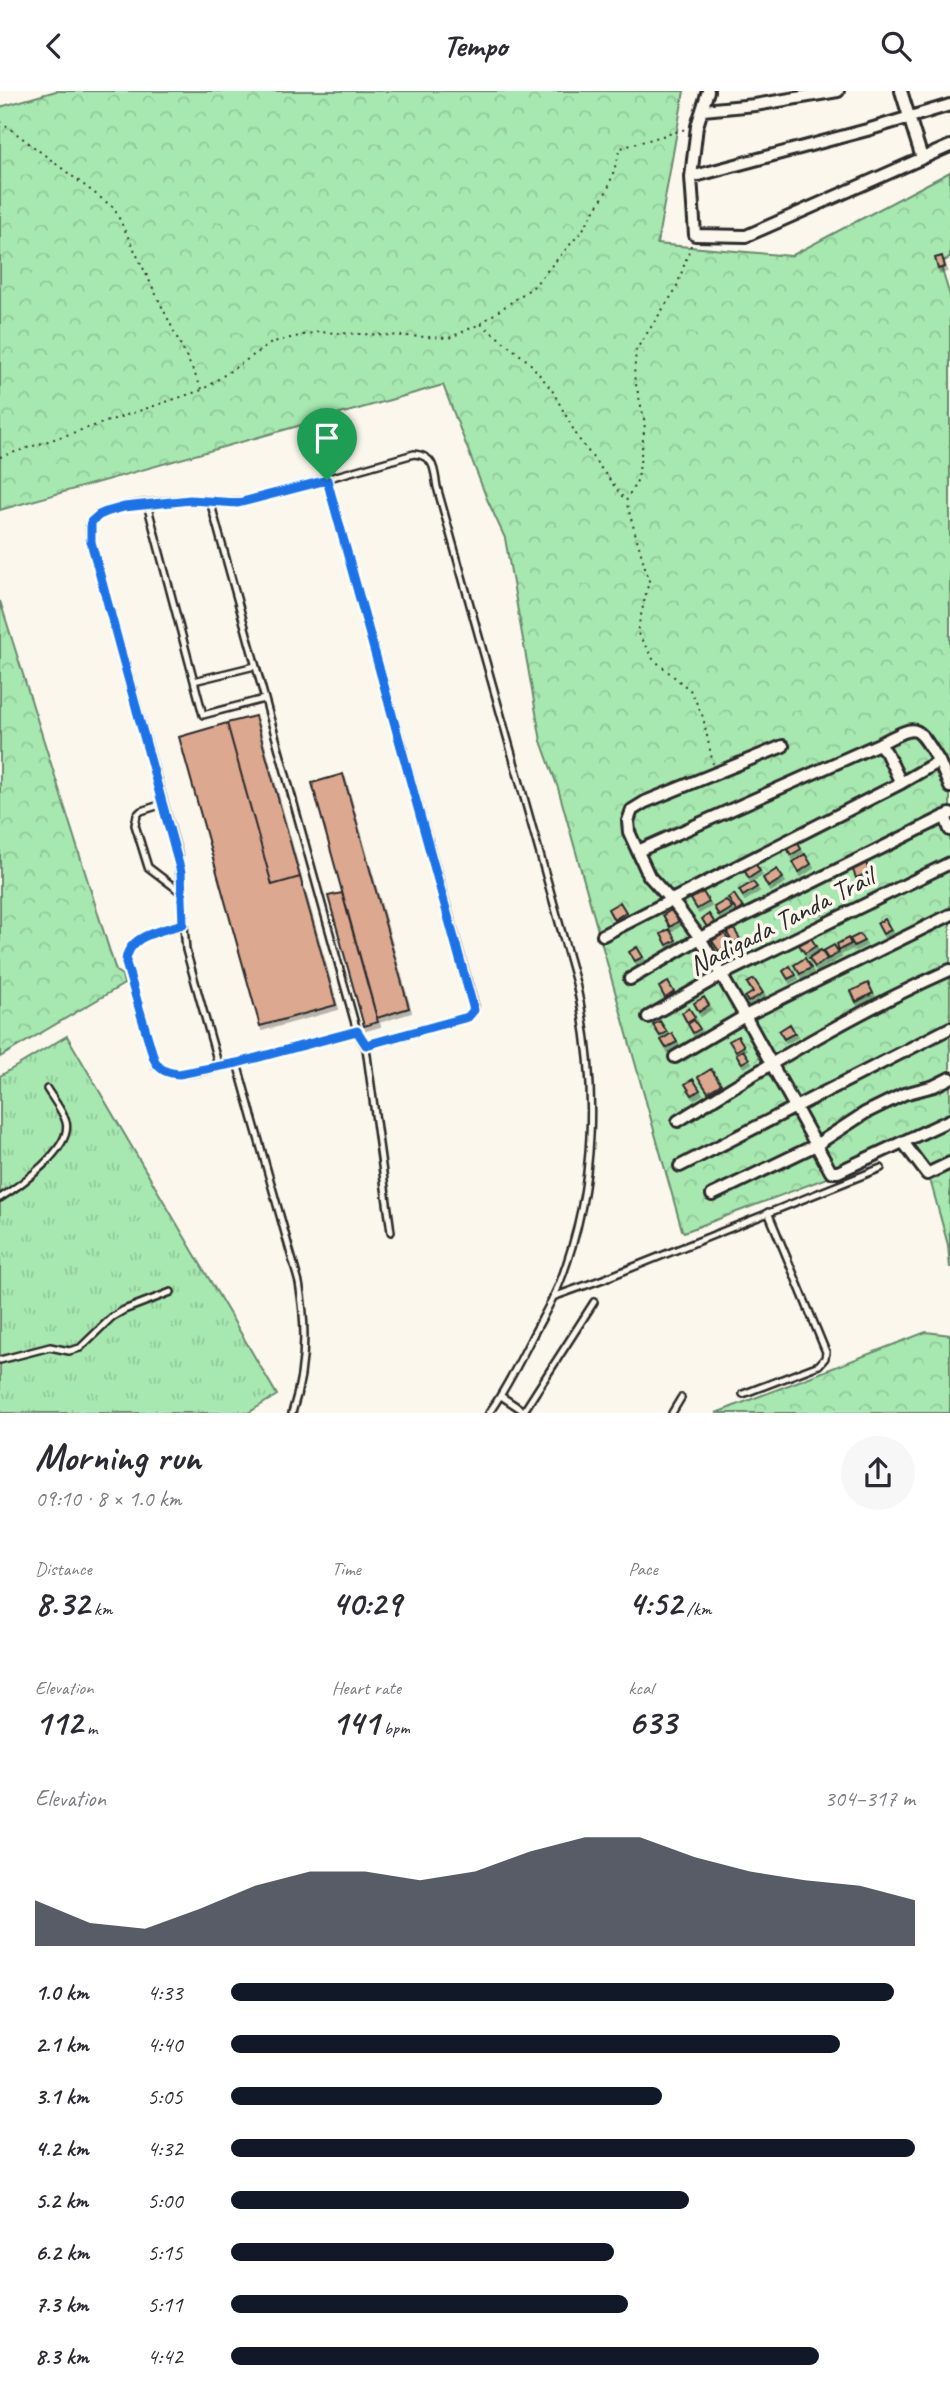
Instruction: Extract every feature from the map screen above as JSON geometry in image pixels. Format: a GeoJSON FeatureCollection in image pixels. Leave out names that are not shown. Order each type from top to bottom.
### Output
{"type":"FeatureCollection","features":[{"type":"Feature","properties":{"kind":"street"},"geometry":{"type":"LineString","coordinates":[[708,91],[697,126],[691,177],[695,235],[746,236],[950,146]]}},
{"type":"Feature","properties":{"kind":"street"},"geometry":{"type":"LineString","coordinates":[[703,110],[755,105],[838,91]]}},
{"type":"Feature","properties":{"kind":"street"},"geometry":{"type":"LineString","coordinates":[[901,91],[922,159]]}},
{"type":"Feature","properties":{"kind":"street"},"geometry":{"type":"LineString","coordinates":[[691,177],[950,105]]}},
{"type":"Feature","properties":{"kind":"street"},"geometry":{"type":"LineString","coordinates":[[638,851],[909,729],[923,736],[939,761],[950,787]]}},
{"type":"Feature","properties":{"kind":"street"},"geometry":{"type":"LineString","coordinates":[[879,744],[886,752],[901,783]]}},
{"type":"Feature","properties":{"kind":"street"},"geometry":{"type":"LineString","coordinates":[[783,746],[645,802],[632,810],[628,821],[629,832],[649,876],[700,938],[746,1016],[827,1168],[835,1173],[950,1120]]}},
{"type":"Feature","properties":{"kind":"street"},"geometry":{"type":"LineString","coordinates":[[603,935],[939,761]]}},
{"type":"Feature","properties":{"kind":"street"},"geometry":{"type":"LineString","coordinates":[[630,979],[700,938],[947,815],[950,830]]}},
{"type":"Feature","properties":{"kind":"street","name":"Nadigada Tanda Trail"},"geometry":{"type":"LineString","coordinates":[[648,1017],[721,975],[950,863]]}},
{"type":"Feature","properties":{"kind":"street"},"geometry":{"type":"LineString","coordinates":[[675,1057],[746,1016],[950,915]]}},
{"type":"Feature","properties":{"kind":"street"},"geometry":{"type":"LineString","coordinates":[[678,1121],[771,1062],[897,995],[950,971]]}},
{"type":"Feature","properties":{"kind":"street"},"geometry":{"type":"LineString","coordinates":[[680,1166],[950,1028]]}},
{"type":"Feature","properties":{"kind":"street"},"geometry":{"type":"LineString","coordinates":[[712,1195],[816,1145],[865,1113],[904,1094],[934,1086],[950,1078]]}},
{"type":"Feature","properties":{"kind":"street"},"geometry":{"type":"LineString","coordinates":[[903,1142],[927,1174],[950,1163]]}},
{"type":"Feature","properties":{"kind":"lane"},"geometry":{"type":"LineString","coordinates":[[219,1067],[186,950],[178,854],[91,542],[90,527],[95,518],[106,512],[147,504],[190,500],[230,503],[248,501],[414,454],[427,457],[434,465],[437,487],[584,1016],[591,1112],[590,1159],[583,1206],[565,1268],[553,1297],[501,1396],[489,1413]]}},
{"type":"Feature","properties":{"kind":"lane"},"geometry":{"type":"LineString","coordinates":[[327,480],[475,1007],[468,1017],[366,1045]]}},
{"type":"Feature","properties":{"kind":"lane"},"geometry":{"type":"LineString","coordinates":[[210,501],[357,1031],[366,1045],[391,1232]]}},
{"type":"Feature","properties":{"kind":"lane"},"geometry":{"type":"LineString","coordinates":[[147,504],[204,715],[264,699]]}},
{"type":"Feature","properties":{"kind":"lane"},"geometry":{"type":"LineString","coordinates":[[194,681],[255,666]]}},
{"type":"Feature","properties":{"kind":"lane"},"geometry":{"type":"LineString","coordinates":[[163,804],[141,811],[137,815],[135,825],[148,867],[182,893]]}},
{"type":"Feature","properties":{"kind":"lane"},"geometry":{"type":"LineString","coordinates":[[183,924],[138,940],[131,944],[126,954],[126,963],[156,1065],[170,1074],[237,1063],[357,1031]]}},
{"type":"Feature","properties":{"kind":"lane"},"geometry":{"type":"LineString","coordinates":[[237,1063],[302,1301],[303,1360],[298,1395],[292,1413]]}},
{"type":"Feature","properties":{"kind":"lane"},"geometry":{"type":"LineString","coordinates":[[0,1198],[21,1184],[64,1139],[66,1121],[47,1089]]}},
{"type":"Feature","properties":{"kind":"lane"},"geometry":{"type":"LineString","coordinates":[[553,1297],[881,1168]]}},
{"type":"Feature","properties":{"kind":"lane"},"geometry":{"type":"LineString","coordinates":[[743,1394],[819,1365],[826,1352],[768,1212]]}},
{"type":"Feature","properties":{"kind":"lane"},"geometry":{"type":"LineString","coordinates":[[0,1360],[50,1347],[69,1351],[80,1348],[112,1317],[171,1293]]}},
{"type":"Feature","properties":{"kind":"lane"},"geometry":{"type":"LineString","coordinates":[[501,1396],[526,1412],[594,1302]]}},
{"type":"Feature","properties":{"kind":"lane"},"geometry":{"type":"LineString","coordinates":[[672,1413],[681,1398]]}},
{"type":"Feature","properties":{"kind":"path"},"geometry":{"type":"LineString","coordinates":[[0,121],[114,208],[202,390]]}},
{"type":"Feature","properties":{"kind":"path"},"geometry":{"type":"LineString","coordinates":[[0,457],[202,390],[273,342],[317,332],[449,338],[480,324],[533,287],[582,231],[608,189],[621,148],[697,126]]}},
{"type":"Feature","properties":{"kind":"path"},"geometry":{"type":"LineString","coordinates":[[626,502],[638,479],[646,423],[634,376],[636,350],[676,289],[695,235]]}},
{"type":"Feature","properties":{"kind":"path"},"geometry":{"type":"LineString","coordinates":[[480,324],[529,362],[552,390],[578,437],[626,502],[649,581],[637,632],[653,659],[691,691],[703,716],[715,774]]}},
{"type":"Feature","properties":{"kind":"green space"},"geometry":{"type":"Polygon","coordinates":[[[56,91],[684,91],[657,244],[791,256],[950,172],[950,258],[940,263],[950,296],[950,1268],[948,1245],[931,1183],[903,1149],[684,1232],[682,1230],[558,788],[541,741],[505,538],[443,385],[0,510],[0,107],[56,91]]]}},
{"type":"Feature","properties":{"kind":"green space"},"geometry":{"type":"Polygon","coordinates":[[[0,601],[116,971],[122,975],[124,984],[0,1057],[0,601]]]}},
{"type":"Feature","properties":{"kind":"green space"},"geometry":{"type":"Polygon","coordinates":[[[67,1036],[277,1395],[248,1413],[0,1413],[0,1076],[67,1036]]]}},
{"type":"Feature","properties":{"kind":"green space"},"geometry":{"type":"Polygon","coordinates":[[[926,1332],[950,1335],[950,1413],[716,1413],[926,1332]]]}},
{"type":"Feature","properties":{"kind":"building"},"geometry":{"type":"Polygon","coordinates":[[[942,256],[945,267],[938,269],[935,258],[942,256]]]}},
{"type":"Feature","properties":{"kind":"building"},"geometry":{"type":"Polygon","coordinates":[[[255,716],[300,877],[272,885],[227,723],[255,716]]]}},
{"type":"Feature","properties":{"kind":"building"},"geometry":{"type":"Polygon","coordinates":[[[227,723],[272,885],[300,877],[336,1005],[260,1026],[179,737],[227,723]]]}},
{"type":"Feature","properties":{"kind":"building"},"geometry":{"type":"Polygon","coordinates":[[[343,774],[409,1008],[377,1018],[312,783],[343,774]]]}},
{"type":"Feature","properties":{"kind":"building"},"geometry":{"type":"Polygon","coordinates":[[[796,840],[801,849],[791,855],[786,847],[796,840]]]}},
{"type":"Feature","properties":{"kind":"building"},"geometry":{"type":"Polygon","coordinates":[[[805,854],[811,864],[799,872],[793,862],[805,854]]]}},
{"type":"Feature","properties":{"kind":"building"},"geometry":{"type":"Polygon","coordinates":[[[865,861],[870,872],[856,878],[852,867],[865,861]]]}},
{"type":"Feature","properties":{"kind":"building"},"geometry":{"type":"Polygon","coordinates":[[[755,863],[760,871],[749,878],[744,870],[755,863]]]}},
{"type":"Feature","properties":{"kind":"building"},"geometry":{"type":"Polygon","coordinates":[[[777,869],[783,878],[768,887],[763,878],[777,869]]]}},
{"type":"Feature","properties":{"kind":"building"},"geometry":{"type":"Polygon","coordinates":[[[753,882],[757,887],[743,896],[739,890],[753,882]]]}},
{"type":"Feature","properties":{"kind":"building"},"geometry":{"type":"Polygon","coordinates":[[[703,892],[709,902],[697,909],[691,899],[703,892]]]}},
{"type":"Feature","properties":{"kind":"building"},"geometry":{"type":"Polygon","coordinates":[[[342,893],[378,1022],[364,1026],[328,896],[342,893]]]}},
{"type":"Feature","properties":{"kind":"building"},"geometry":{"type":"Polygon","coordinates":[[[734,894],[743,908],[737,912],[728,898],[734,894]]]}},
{"type":"Feature","properties":{"kind":"building"},"geometry":{"type":"Polygon","coordinates":[[[823,898],[827,905],[819,911],[814,903],[823,898]]]}},
{"type":"Feature","properties":{"kind":"building"},"geometry":{"type":"Polygon","coordinates":[[[726,900],[732,908],[719,916],[714,907],[726,900]]]}},
{"type":"Feature","properties":{"kind":"building"},"geometry":{"type":"Polygon","coordinates":[[[620,902],[626,912],[614,920],[608,909],[620,902]]]}},
{"type":"Feature","properties":{"kind":"building"},"geometry":{"type":"Polygon","coordinates":[[[673,909],[680,920],[670,927],[663,915],[673,909]]]}},
{"type":"Feature","properties":{"kind":"building"},"geometry":{"type":"Polygon","coordinates":[[[709,914],[716,925],[709,930],[702,919],[709,914]]]}},
{"type":"Feature","properties":{"kind":"building"},"geometry":{"type":"Polygon","coordinates":[[[885,919],[891,930],[883,934],[877,923],[885,919]]]}},
{"type":"Feature","properties":{"kind":"building"},"geometry":{"type":"Polygon","coordinates":[[[669,929],[676,940],[667,945],[661,934],[669,929]]]}},
{"type":"Feature","properties":{"kind":"building"},"geometry":{"type":"Polygon","coordinates":[[[734,929],[740,939],[733,943],[727,933],[734,929]]]}},
{"type":"Feature","properties":{"kind":"building"},"geometry":{"type":"Polygon","coordinates":[[[724,933],[731,944],[719,951],[712,941],[724,933]]]}},
{"type":"Feature","properties":{"kind":"building"},"geometry":{"type":"Polygon","coordinates":[[[860,934],[864,941],[854,946],[850,939],[860,934]]]}},
{"type":"Feature","properties":{"kind":"building"},"geometry":{"type":"Polygon","coordinates":[[[811,938],[816,946],[805,953],[799,945],[811,938]]]}},
{"type":"Feature","properties":{"kind":"building"},"geometry":{"type":"Polygon","coordinates":[[[848,938],[851,944],[839,950],[837,944],[848,938]]]}},
{"type":"Feature","properties":{"kind":"building"},"geometry":{"type":"Polygon","coordinates":[[[735,945],[744,958],[729,967],[721,953],[735,945]]]}},
{"type":"Feature","properties":{"kind":"building"},"geometry":{"type":"Polygon","coordinates":[[[834,945],[839,953],[828,959],[823,951],[834,945]]]}},
{"type":"Feature","properties":{"kind":"building"},"geometry":{"type":"Polygon","coordinates":[[[637,947],[643,957],[635,961],[629,952],[637,947]]]}},
{"type":"Feature","properties":{"kind":"building"},"geometry":{"type":"Polygon","coordinates":[[[821,950],[827,959],[815,967],[809,958],[821,950]]]}},
{"type":"Feature","properties":{"kind":"building"},"geometry":{"type":"Polygon","coordinates":[[[805,958],[811,968],[800,974],[794,965],[805,958]]]}},
{"type":"Feature","properties":{"kind":"building"},"geometry":{"type":"Polygon","coordinates":[[[790,966],[796,975],[788,979],[783,971],[790,966]]]}},
{"type":"Feature","properties":{"kind":"building"},"geometry":{"type":"Polygon","coordinates":[[[754,979],[763,993],[748,1002],[745,997],[753,992],[747,983],[754,979]]]}},
{"type":"Feature","properties":{"kind":"building"},"geometry":{"type":"Polygon","coordinates":[[[668,982],[674,992],[665,998],[659,987],[668,982]]]}},
{"type":"Feature","properties":{"kind":"building"},"geometry":{"type":"Polygon","coordinates":[[[868,983],[873,993],[856,1002],[851,991],[868,983]]]}},
{"type":"Feature","properties":{"kind":"building"},"geometry":{"type":"Polygon","coordinates":[[[704,997],[709,1005],[699,1012],[694,1003],[704,997]]]}},
{"type":"Feature","properties":{"kind":"building"},"geometry":{"type":"Polygon","coordinates":[[[689,1008],[695,1017],[687,1022],[682,1013],[689,1008]]]}},
{"type":"Feature","properties":{"kind":"building"},"geometry":{"type":"Polygon","coordinates":[[[694,1020],[700,1029],[693,1033],[688,1024],[694,1020]]]}},
{"type":"Feature","properties":{"kind":"building"},"geometry":{"type":"Polygon","coordinates":[[[660,1021],[667,1032],[660,1036],[653,1025],[660,1021]]]}},
{"type":"Feature","properties":{"kind":"building"},"geometry":{"type":"Polygon","coordinates":[[[790,1024],[795,1033],[784,1039],[779,1031],[790,1024]]]}},
{"type":"Feature","properties":{"kind":"building"},"geometry":{"type":"Polygon","coordinates":[[[672,1033],[677,1042],[666,1048],[661,1040],[672,1033]]]}},
{"type":"Feature","properties":{"kind":"building"},"geometry":{"type":"Polygon","coordinates":[[[738,1036],[744,1046],[736,1051],[729,1041],[738,1036]]]}},
{"type":"Feature","properties":{"kind":"building"},"geometry":{"type":"Polygon","coordinates":[[[743,1050],[749,1059],[742,1063],[736,1054],[743,1050]]]}},
{"type":"Feature","properties":{"kind":"building"},"geometry":{"type":"Polygon","coordinates":[[[711,1069],[721,1084],[708,1092],[698,1077],[711,1069]]]}},
{"type":"Feature","properties":{"kind":"building"},"geometry":{"type":"Polygon","coordinates":[[[693,1079],[700,1090],[692,1095],[685,1084],[693,1079]]]}},
{"type":"Feature","properties":{"kind":"route"},"geometry":{"type":"LineString","coordinates":[[327,480],[474,1010],[468,1017],[366,1045],[357,1031],[237,1063],[170,1074],[156,1065],[126,963],[126,954],[131,944],[138,940],[183,924],[181,872],[91,542],[91,522],[99,515],[124,507],[190,500],[238,503],[327,480]]}}]}
